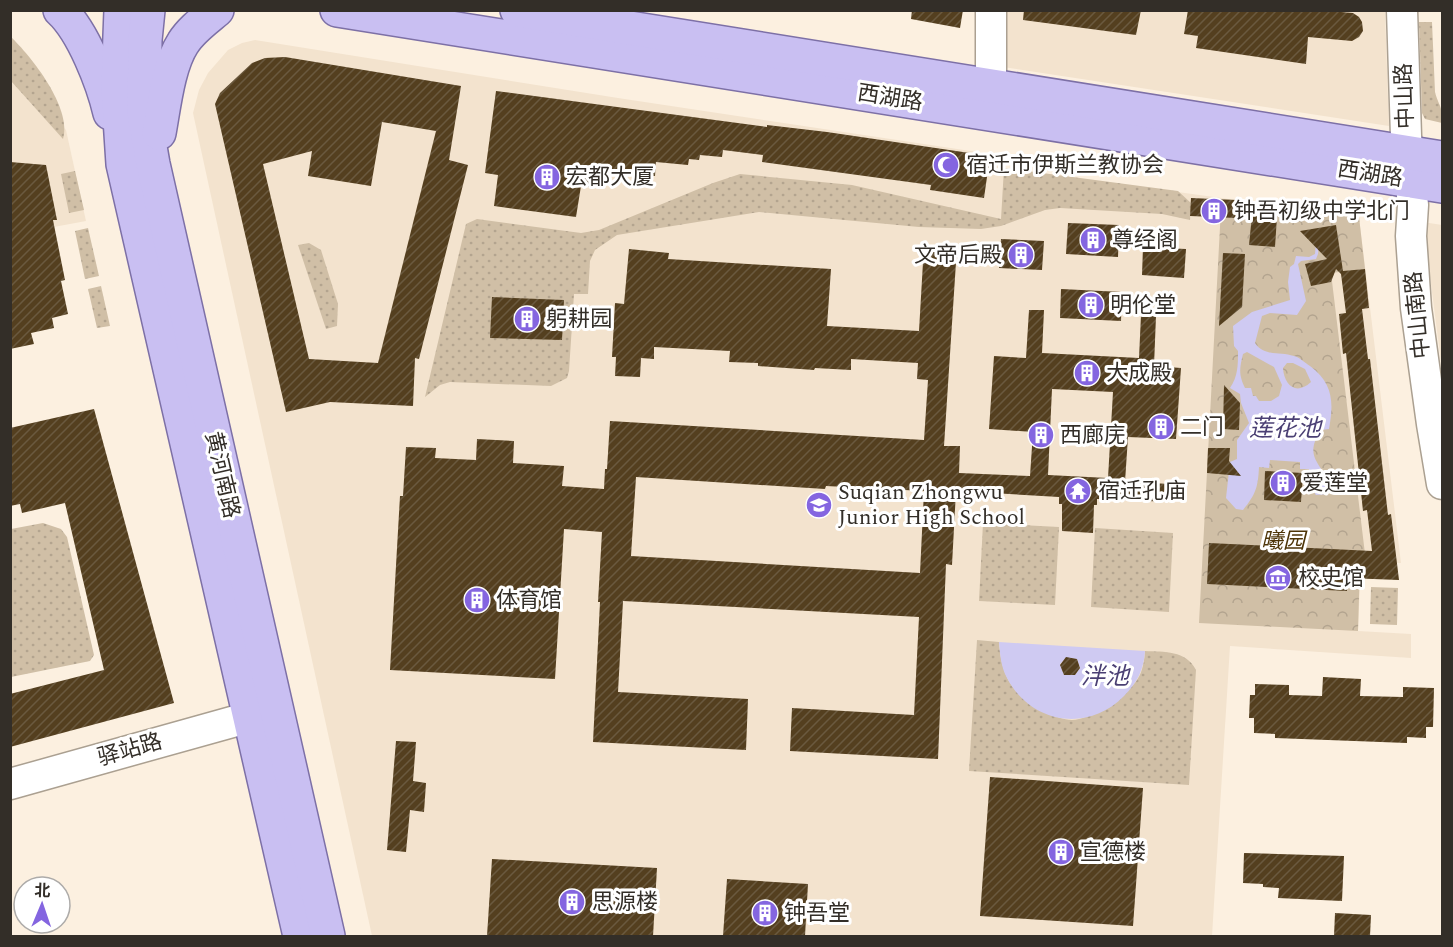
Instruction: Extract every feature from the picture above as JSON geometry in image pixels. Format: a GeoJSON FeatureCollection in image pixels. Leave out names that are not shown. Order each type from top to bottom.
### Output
{"type":"FeatureCollection","features":[{"type":"Feature","properties":{"kind":"main road"},"geometry":{"type":"LineString","coordinates":[[60,10],[83,42],[138,164]]}},
{"type":"Feature","properties":{"kind":"main road","name":"黄河南路"},"geometry":{"type":"LineString","coordinates":[[121,10],[118,88],[328,936]]}},
{"type":"Feature","properties":{"kind":"main road","name":"黄河南路"},"geometry":{"type":"LineString","coordinates":[[148,10],[145,40],[144,114],[138,164],[250,717],[300,936]]}},
{"type":"Feature","properties":{"kind":"main road"},"geometry":{"type":"LineString","coordinates":[[138,164],[183,43],[217,10]]}},
{"type":"Feature","properties":{"kind":"main road","name":"西湖路"},"geometry":{"type":"LineString","coordinates":[[337,10],[1420,173],[1443,158]]}},
{"type":"Feature","properties":{"kind":"main road","name":"西湖路"},"geometry":{"type":"LineString","coordinates":[[517,10],[991,86],[1420,173]]}},
{"type":"Feature","properties":{"kind":"street"},"geometry":{"type":"LineString","coordinates":[[991,10],[991,86]]}},
{"type":"Feature","properties":{"kind":"street","name":"中山路"},"geometry":{"type":"LineString","coordinates":[[1402,10],[1420,173]]}},
{"type":"Feature","properties":{"kind":"street","name":"中山南路"},"geometry":{"type":"LineString","coordinates":[[1420,173],[1413,204],[1411,236],[1416,308],[1428,402],[1443,484]]}},
{"type":"Feature","properties":{"kind":"street","name":"驿站路"},"geometry":{"type":"LineString","coordinates":[[10,784],[250,717]]}},
{"type":"Feature","properties":{"kind":"shaded area"},"geometry":{"type":"Polygon","coordinates":[[[1001,11],[1385,11],[1389,126],[1003,67],[1001,11]]]}},
{"type":"Feature","properties":{"kind":"shaded area","name":"Suqian Zhongwu Junior High School"},"geometry":{"type":"Polygon","coordinates":[[[255,40],[1004,156],[1004,168],[1359,217],[1401,563],[1361,562],[1358,631],[1411,634],[1411,658],[1230,646],[1212,936],[372,936],[193,113],[199,90],[208,73],[228,50],[255,40]]]}},
{"type":"Feature","properties":{"kind":"shaded area"},"geometry":{"type":"Polygon","coordinates":[[[10,66],[66,130],[86,221],[11,235],[10,66]]]}},
{"type":"Feature","properties":{"kind":"shaded area"},"geometry":{"type":"Polygon","coordinates":[[[1423,222],[1442,225],[1442,370],[1436,323],[1423,222]]]}},
{"type":"Feature","properties":{"kind":"green space"},"geometry":{"type":"Polygon","coordinates":[[[1419,22],[1432,22],[1435,92],[1441,110],[1442,123],[1425,119],[1422,113],[1419,22]]]}},
{"type":"Feature","properties":{"kind":"green space"},"geometry":{"type":"Polygon","coordinates":[[[10,36],[39,70],[56,98],[62,113],[63,139],[11,81],[10,36]]]}},
{"type":"Feature","properties":{"kind":"green space"},"geometry":{"type":"Polygon","coordinates":[[[1004,168],[1178,191],[1191,203],[1190,220],[1162,214],[1060,208],[1045,210],[1001,226],[981,229],[919,227],[759,212],[617,235],[595,250],[590,261],[588,294],[574,294],[567,378],[551,386],[450,382],[440,385],[425,397],[466,224],[477,219],[581,233],[599,230],[740,174],[852,185],[1001,219],[1004,168]]]}},
{"type":"Feature","properties":{"kind":"green space"},"geometry":{"type":"Polygon","coordinates":[[[75,171],[84,210],[69,213],[61,174],[75,171]]]}},
{"type":"Feature","properties":{"kind":"green space","name":"曦园"},"geometry":{"type":"Polygon","coordinates":[[[1259,205],[1359,217],[1365,269],[1331,273],[1366,562],[1360,562],[1358,631],[1199,623],[1221,208],[1259,205]]]}},
{"type":"Feature","properties":{"kind":"green space"},"geometry":{"type":"Polygon","coordinates":[[[88,228],[99,276],[85,279],[75,231],[88,228]]]}},
{"type":"Feature","properties":{"kind":"green space"},"geometry":{"type":"Polygon","coordinates":[[[309,243],[321,250],[338,304],[337,326],[326,329],[298,245],[309,243]]]}},
{"type":"Feature","properties":{"kind":"green space"},"geometry":{"type":"Polygon","coordinates":[[[101,286],[110,326],[97,328],[88,289],[101,286]]]}},
{"type":"Feature","properties":{"kind":"green space"},"geometry":{"type":"Polygon","coordinates":[[[43,523],[61,529],[67,537],[94,655],[90,661],[11,677],[11,529],[43,523]]]}},
{"type":"Feature","properties":{"kind":"green space"},"geometry":{"type":"Polygon","coordinates":[[[983,523],[1059,527],[1055,605],[979,601],[983,523]]]}},
{"type":"Feature","properties":{"kind":"green space"},"geometry":{"type":"Polygon","coordinates":[[[1095,528],[1173,533],[1169,612],[1091,607],[1095,528]]]}},
{"type":"Feature","properties":{"kind":"green space"},"geometry":{"type":"Polygon","coordinates":[[[1371,587],[1398,588],[1397,625],[1370,624],[1371,587]]]}},
{"type":"Feature","properties":{"kind":"green space"},"geometry":{"type":"Polygon","coordinates":[[[977,640],[999,642],[1007,677],[1026,700],[1048,713],[1071,720],[1091,714],[1131,687],[1142,669],[1145,651],[1174,653],[1192,663],[1196,670],[1189,785],[969,771],[977,640]]]}},
{"type":"Feature","properties":{"kind":"water","name":"莲花池"},"geometry":{"type":"Polygon","coordinates":[[[1319,241],[1316,259],[1301,261],[1298,264],[1306,301],[1297,315],[1270,313],[1262,316],[1255,343],[1268,352],[1298,358],[1318,372],[1327,386],[1331,402],[1329,429],[1321,430],[1313,448],[1316,462],[1328,481],[1330,490],[1328,494],[1316,495],[1309,485],[1309,469],[1300,469],[1300,462],[1270,460],[1269,468],[1259,467],[1254,495],[1243,510],[1236,509],[1226,498],[1230,462],[1237,459],[1237,440],[1249,423],[1240,394],[1230,388],[1236,375],[1238,361],[1238,351],[1234,346],[1233,326],[1252,312],[1290,300],[1288,282],[1290,267],[1294,264],[1296,256],[1309,257],[1315,254],[1316,242],[1319,241]],[[1247,352],[1243,354],[1240,368],[1245,388],[1251,388],[1253,396],[1256,396],[1259,401],[1271,401],[1279,396],[1282,385],[1274,367],[1247,352]],[[1287,363],[1283,368],[1288,384],[1300,388],[1311,382],[1305,369],[1293,363],[1287,363]]]}},
{"type":"Feature","properties":{"kind":"water","name":"泮池"},"geometry":{"type":"Polygon","coordinates":[[[999,642],[1145,651],[1139,675],[1124,696],[1110,708],[1077,719],[1045,714],[1030,705],[1017,693],[1002,665],[999,642]],[[1066,658],[1060,664],[1064,675],[1075,675],[1080,668],[1077,659],[1066,658]]]}},
{"type":"Feature","properties":{"kind":"building"},"geometry":{"type":"Polygon","coordinates":[[[912,10],[963,10],[960,28],[911,19],[912,10]]]}},
{"type":"Feature","properties":{"kind":"building"},"geometry":{"type":"Polygon","coordinates":[[[1024,10],[1141,10],[1136,35],[1023,20],[1024,10]]]}},
{"type":"Feature","properties":{"kind":"building"},"geometry":{"type":"Polygon","coordinates":[[[1188,10],[1341,10],[1341,12],[1353,13],[1359,17],[1363,31],[1352,41],[1308,37],[1306,64],[1196,48],[1198,36],[1184,34],[1188,10]]]}},
{"type":"Feature","properties":{"kind":"building"},"geometry":{"type":"Polygon","coordinates":[[[285,57],[461,86],[449,160],[468,165],[419,359],[415,358],[413,406],[330,402],[286,412],[215,104],[220,93],[252,63],[265,58],[285,57]],[[382,122],[371,186],[308,176],[312,151],[263,164],[309,359],[378,363],[436,131],[382,122]]]}},
{"type":"Feature","properties":{"kind":"building"},"geometry":{"type":"Polygon","coordinates":[[[496,91],[767,127],[767,125],[827,132],[990,156],[984,198],[930,190],[931,185],[762,162],[763,155],[723,150],[722,157],[700,155],[699,160],[689,159],[688,165],[656,162],[655,176],[598,169],[595,188],[581,186],[576,217],[494,206],[498,175],[485,173],[496,91]]]}},
{"type":"Feature","properties":{"kind":"building"},"geometry":{"type":"Polygon","coordinates":[[[10,162],[46,165],[57,220],[53,220],[65,280],[61,281],[68,314],[52,318],[54,328],[31,333],[34,344],[10,349],[10,162]]]}},
{"type":"Feature","properties":{"kind":"building","name":"钟吾初级中学北门"},"geometry":{"type":"Polygon","coordinates":[[[1191,198],[1237,200],[1236,218],[1190,216],[1191,198]]]}},
{"type":"Feature","properties":{"kind":"building"},"geometry":{"type":"Polygon","coordinates":[[[1252,215],[1277,217],[1275,247],[1249,245],[1252,215]]]}},
{"type":"Feature","properties":{"kind":"building","name":"尊经阁"},"geometry":{"type":"Polygon","coordinates":[[[1068,223],[1119,225],[1118,257],[1066,254],[1068,223]]]}},
{"type":"Feature","properties":{"kind":"building"},"geometry":{"type":"Polygon","coordinates":[[[1336,225],[1343,271],[1365,269],[1369,308],[1362,309],[1388,515],[1391,514],[1399,580],[1347,578],[1347,591],[1207,584],[1209,543],[1372,551],[1367,510],[1363,511],[1346,353],[1343,354],[1339,314],[1346,313],[1341,274],[1336,269],[1331,282],[1311,286],[1305,264],[1327,259],[1300,231],[1336,225]]]}},
{"type":"Feature","properties":{"kind":"building","name":"文帝后殿"},"geometry":{"type":"Polygon","coordinates":[[[1001,239],[1044,241],[1042,270],[999,268],[1001,239]]]}},
{"type":"Feature","properties":{"kind":"building"},"geometry":{"type":"Polygon","coordinates":[[[924,245],[957,247],[944,446],[960,446],[959,473],[1030,476],[1033,432],[989,429],[994,356],[1026,358],[1029,310],[1044,310],[1042,353],[1139,358],[1141,315],[1156,316],[1154,366],[1181,368],[1176,439],[1128,437],[1125,482],[1172,484],[1172,502],[1097,499],[1097,505],[1094,505],[1093,533],[1062,531],[1062,504],[1059,504],[1059,497],[956,491],[952,565],[946,564],[938,759],[790,751],[792,708],[914,715],[919,617],[623,601],[618,692],[748,699],[746,750],[593,742],[602,532],[564,529],[555,679],[390,670],[400,496],[403,496],[406,447],[436,448],[435,458],[476,460],[477,439],[514,441],[513,463],[564,466],[562,486],[604,489],[610,421],[924,440],[928,380],[917,379],[918,363],[851,359],[851,370],[815,368],[814,370],[729,362],[730,351],[654,347],[654,359],[641,358],[640,377],[615,376],[616,357],[612,357],[615,303],[624,304],[629,249],[669,253],[668,259],[831,269],[827,326],[919,331],[924,245]],[[1052,389],[1048,475],[1108,478],[1113,392],[1052,389]],[[636,477],[631,556],[920,573],[924,491],[826,486],[825,489],[636,477]]]}},
{"type":"Feature","properties":{"kind":"building"},"geometry":{"type":"Polygon","coordinates":[[[1143,247],[1186,249],[1184,278],[1142,275],[1143,247]]]}},
{"type":"Feature","properties":{"kind":"building"},"geometry":{"type":"Polygon","coordinates":[[[1223,253],[1245,254],[1242,307],[1219,326],[1223,253]]]}},
{"type":"Feature","properties":{"kind":"building","name":"明伦堂"},"geometry":{"type":"Polygon","coordinates":[[[1061,289],[1122,292],[1121,321],[1060,318],[1061,289]]]}},
{"type":"Feature","properties":{"kind":"building","name":"躬耕园"},"geometry":{"type":"Polygon","coordinates":[[[492,297],[564,300],[562,340],[490,338],[492,297]]]}},
{"type":"Feature","properties":{"kind":"building"},"geometry":{"type":"Polygon","coordinates":[[[1224,385],[1240,403],[1239,430],[1223,429],[1224,385]]]}},
{"type":"Feature","properties":{"kind":"building"},"geometry":{"type":"Polygon","coordinates":[[[94,409],[174,703],[10,747],[10,694],[104,670],[65,503],[22,513],[20,504],[10,506],[10,428],[94,409]]]}},
{"type":"Feature","properties":{"kind":"building"},"geometry":{"type":"Polygon","coordinates":[[[1208,448],[1230,448],[1229,461],[1241,476],[1207,473],[1208,448]]]}},
{"type":"Feature","properties":{"kind":"building","name":"爱莲堂"},"geometry":{"type":"Polygon","coordinates":[[[1265,471],[1303,473],[1301,502],[1264,500],[1265,471]]]}},
{"type":"Feature","properties":{"kind":"building"},"geometry":{"type":"Polygon","coordinates":[[[1066,657],[1077,659],[1080,668],[1075,675],[1064,675],[1060,665],[1066,657]]]}},
{"type":"Feature","properties":{"kind":"building"},"geometry":{"type":"Polygon","coordinates":[[[1323,677],[1361,679],[1360,696],[1403,697],[1403,687],[1434,688],[1433,727],[1426,727],[1426,738],[1407,737],[1407,743],[1275,738],[1275,734],[1254,733],[1254,718],[1249,718],[1250,695],[1255,695],[1255,684],[1289,685],[1289,695],[1322,696],[1323,677]]]}},
{"type":"Feature","properties":{"kind":"building"},"geometry":{"type":"Polygon","coordinates":[[[396,741],[416,742],[413,781],[426,783],[424,812],[410,810],[406,852],[387,850],[396,741]]]}},
{"type":"Feature","properties":{"kind":"building","name":"宣德楼"},"geometry":{"type":"Polygon","coordinates":[[[990,777],[1143,788],[1133,926],[980,916],[990,777]]]}},
{"type":"Feature","properties":{"kind":"building"},"geometry":{"type":"Polygon","coordinates":[[[1244,853],[1344,856],[1342,901],[1278,898],[1279,888],[1243,883],[1244,853]]]}},
{"type":"Feature","properties":{"kind":"building","name":"思源楼"},"geometry":{"type":"Polygon","coordinates":[[[492,859],[657,868],[653,936],[487,936],[492,859]]]}},
{"type":"Feature","properties":{"kind":"building","name":"钟吾堂"},"geometry":{"type":"Polygon","coordinates":[[[727,879],[808,884],[805,936],[723,936],[727,879]]]}},
{"type":"Feature","properties":{"kind":"building"},"geometry":{"type":"Polygon","coordinates":[[[1335,913],[1371,915],[1370,936],[1334,936],[1335,913]]]}},
{"type":"Feature","properties":{"kind":"place","name":"宿迁市伊斯兰教协会"},"geometry":{"type":"Point","coordinates":[946,165]}},
{"type":"Feature","properties":{"kind":"place","name":"宏都大厦"},"geometry":{"type":"Point","coordinates":[547,177]}},
{"type":"Feature","properties":{"kind":"place","name":"钟吾初级中学北门"},"geometry":{"type":"Point","coordinates":[1214,211]}},
{"type":"Feature","properties":{"kind":"place","name":"尊经阁"},"geometry":{"type":"Point","coordinates":[1093,240]}},
{"type":"Feature","properties":{"kind":"place","name":"文帝后殿"},"geometry":{"type":"Point","coordinates":[1021,255]}},
{"type":"Feature","properties":{"kind":"place","name":"明伦堂"},"geometry":{"type":"Point","coordinates":[1091,305]}},
{"type":"Feature","properties":{"kind":"place","name":"躬耕园"},"geometry":{"type":"Point","coordinates":[527,319]}},
{"type":"Feature","properties":{"kind":"place","name":"大成殿"},"geometry":{"type":"Point","coordinates":[1087,373]}},
{"type":"Feature","properties":{"kind":"place","name":"二门"},"geometry":{"type":"Point","coordinates":[1161,427]}},
{"type":"Feature","properties":{"kind":"place","name":"西廊庑"},"geometry":{"type":"Point","coordinates":[1041,435]}},
{"type":"Feature","properties":{"kind":"place","name":"爱莲堂"},"geometry":{"type":"Point","coordinates":[1283,483]}},
{"type":"Feature","properties":{"kind":"place","name":"宿迁孔庙"},"geometry":{"type":"Point","coordinates":[1078,491]}},
{"type":"Feature","properties":{"kind":"place","name":"Suqian Zhongwu Junior High School"},"geometry":{"type":"Point","coordinates":[819,505]}},
{"type":"Feature","properties":{"kind":"place","name":"校史馆"},"geometry":{"type":"Point","coordinates":[1278,578]}},
{"type":"Feature","properties":{"kind":"place","name":"体育馆"},"geometry":{"type":"Point","coordinates":[477,600]}},
{"type":"Feature","properties":{"kind":"place","name":"宣德楼"},"geometry":{"type":"Point","coordinates":[1061,852]}},
{"type":"Feature","properties":{"kind":"place","name":"思源楼"},"geometry":{"type":"Point","coordinates":[572,902]}},
{"type":"Feature","properties":{"kind":"place","name":"钟吾堂"},"geometry":{"type":"Point","coordinates":[765,913]}}]}
